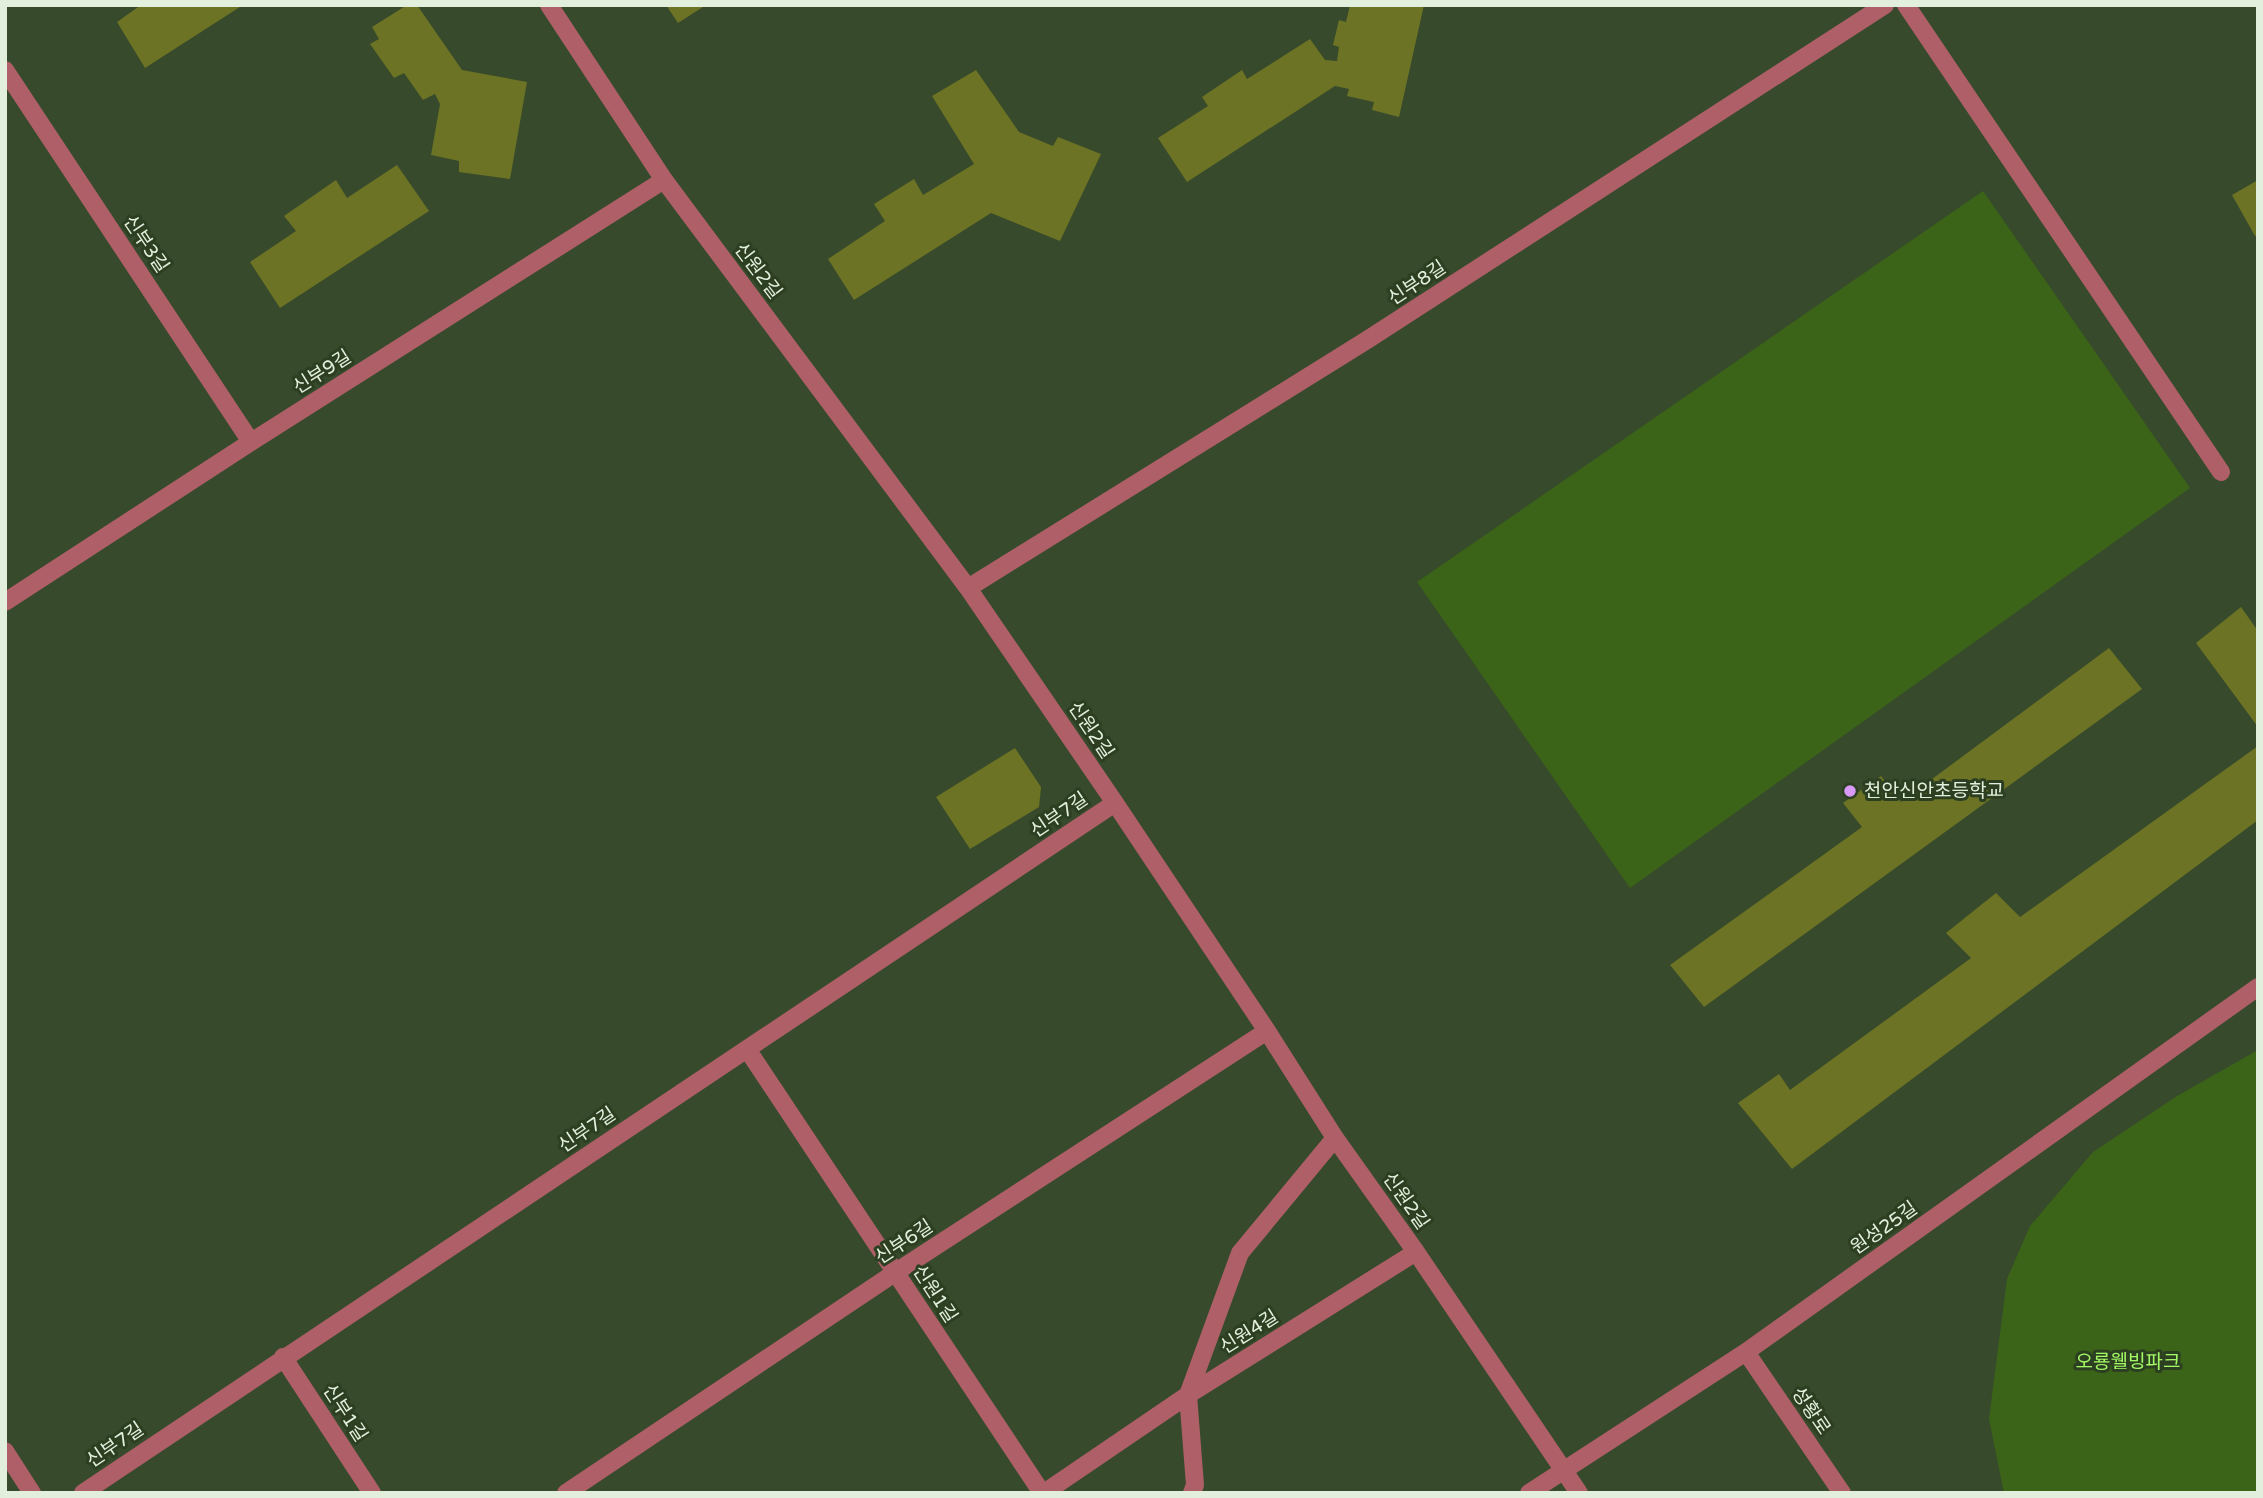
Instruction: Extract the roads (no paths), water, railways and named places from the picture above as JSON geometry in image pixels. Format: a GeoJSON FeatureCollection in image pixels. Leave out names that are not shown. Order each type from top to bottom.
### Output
{"type":"FeatureCollection","features":[{"type":"Feature","properties":{"kind":"street","name":"신원2길"},"geometry":{"type":"LineString","coordinates":[[549,5],[664,180],[968,588],[1115,803],[1335,1138],[1416,1252],[1579,1493]]}},
{"type":"Feature","properties":{"kind":"street","name":"신부8길"},"geometry":{"type":"LineString","coordinates":[[968,588],[1367,340],[1885,5]]}},
{"type":"Feature","properties":{"kind":"street"},"geometry":{"type":"LineString","coordinates":[[1906,5],[2221,472]]}},
{"type":"Feature","properties":{"kind":"street","name":"신부3길"},"geometry":{"type":"LineString","coordinates":[[5,70],[251,442]]}},
{"type":"Feature","properties":{"kind":"street","name":"신부9길"},"geometry":{"type":"LineString","coordinates":[[5,602],[664,180]]}},
{"type":"Feature","properties":{"kind":"street","name":"신부7길"},"geometry":{"type":"LineString","coordinates":[[83,1493],[1115,803]]}},
{"type":"Feature","properties":{"kind":"street","name":"원성25길"},"geometry":{"type":"LineString","coordinates":[[1529,1493],[1746,1352],[2258,987]]}},
{"type":"Feature","properties":{"kind":"street","name":"신부6길"},"geometry":{"type":"LineString","coordinates":[[566,1493],[896,1272],[1267,1031]]}},
{"type":"Feature","properties":{"kind":"street","name":"신원1길"},"geometry":{"type":"LineString","coordinates":[[747,1049],[1043,1493]]}},
{"type":"Feature","properties":{"kind":"street"},"geometry":{"type":"LineString","coordinates":[[1192,1493],[1195,1485],[1188,1395],[1240,1253],[1335,1138]]}},
{"type":"Feature","properties":{"kind":"street","name":"신원4길"},"geometry":{"type":"LineString","coordinates":[[1043,1493],[1188,1395],[1416,1252]]}},
{"type":"Feature","properties":{"kind":"street","name":"성황로"},"geometry":{"type":"LineString","coordinates":[[1746,1352],[1842,1493]]}},
{"type":"Feature","properties":{"kind":"street","name":"신부1길"},"geometry":{"type":"LineString","coordinates":[[283,1357],[372,1493]]}},
{"type":"Feature","properties":{"kind":"street"},"geometry":{"type":"LineString","coordinates":[[5,1451],[32,1493]]}},
{"type":"Feature","properties":{"kind":"place","name":"천안신안초등학교"},"geometry":{"type":"Point","coordinates":[1850,791]}},
{"type":"Feature","properties":{"kind":"park label","name":"오룡웰빙파크"},"geometry":{"type":"Point","coordinates":[2128,1362]}}]}
